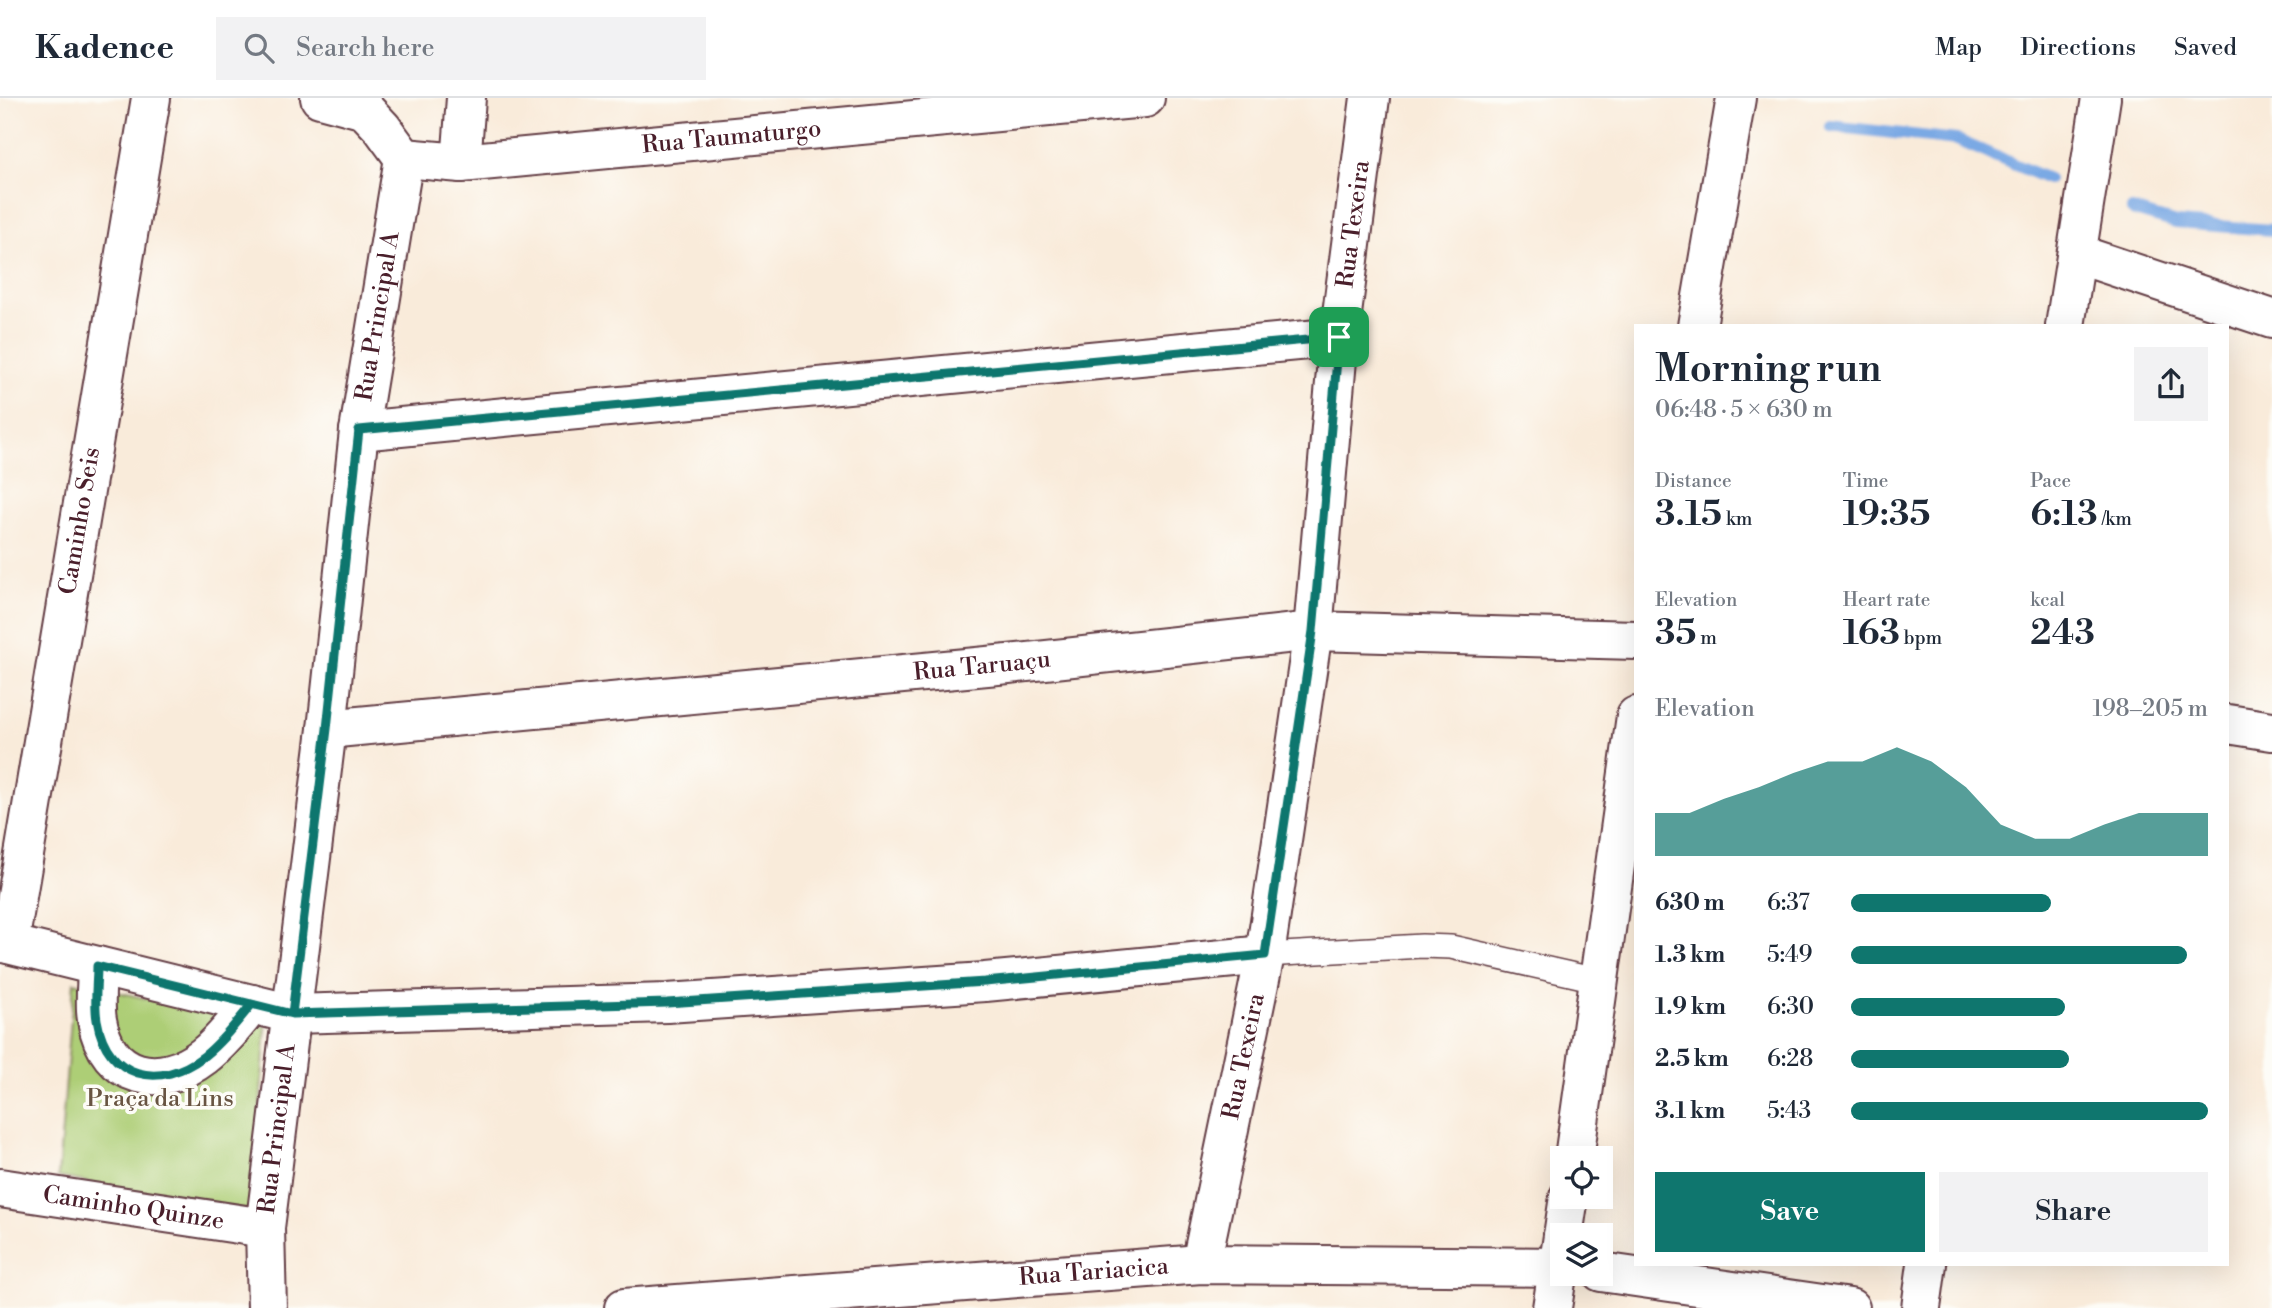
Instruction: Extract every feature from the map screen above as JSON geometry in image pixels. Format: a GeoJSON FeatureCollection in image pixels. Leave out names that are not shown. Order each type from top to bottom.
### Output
{"type":"FeatureCollection","features":[{"type":"Feature","properties":{"kind":"street","name":"Caminho Seis"},"geometry":{"type":"LineString","coordinates":[[4,943],[151,98]]}},
{"type":"Feature","properties":{"kind":"street"},"geometry":{"type":"LineString","coordinates":[[320,98],[365,110],[404,158]]}},
{"type":"Feature","properties":{"kind":"street"},"geometry":{"type":"LineString","coordinates":[[461,163],[466,98]]}},
{"type":"Feature","properties":{"kind":"street","name":"Rua Taumaturgo"},"geometry":{"type":"LineString","coordinates":[[404,158],[461,163],[1145,98]]}},
{"type":"Feature","properties":{"kind":"street","name":"Rua Texeira"},"geometry":{"type":"LineString","coordinates":[[1201,1264],[1265,955],[1313,631],[1339,337],[1370,98]]}},
{"type":"Feature","properties":{"kind":"street"},"geometry":{"type":"LineString","coordinates":[[1697,324],[1736,98]]}},
{"type":"Feature","properties":{"kind":"street"},"geometry":{"type":"LineString","coordinates":[[2065,324],[2101,98]]}},
{"type":"Feature","properties":{"kind":"street","name":"Rua Principal A"},"geometry":{"type":"LineString","coordinates":[[267,1308],[265,1228],[327,729],[359,430],[404,158]]}},
{"type":"Feature","properties":{"kind":"street"},"geometry":{"type":"LineString","coordinates":[[2077,254],[2272,320]]}},
{"type":"Feature","properties":{"kind":"street"},"geometry":{"type":"LineString","coordinates":[[359,430],[1339,337]]}},
{"type":"Feature","properties":{"kind":"street","name":"Rua Taruaçu"},"geometry":{"type":"LineString","coordinates":[[327,729],[994,665],[1313,631],[1634,640]]}},
{"type":"Feature","properties":{"kind":"street"},"geometry":{"type":"LineString","coordinates":[[2229,724],[2272,731]]}},
{"type":"Feature","properties":{"kind":"street"},"geometry":{"type":"LineString","coordinates":[[1576,1146],[1634,731]]}},
{"type":"Feature","properties":{"kind":"street"},"geometry":{"type":"LineString","coordinates":[[4,943],[292,1014],[667,1003],[985,982],[1265,955]]}},
{"type":"Feature","properties":{"kind":"street"},"geometry":{"type":"LineString","coordinates":[[97,966],[96,1019],[102,1037],[114,1059],[136,1073],[168,1075],[202,1058],[216,1046],[252,1004]]}},
{"type":"Feature","properties":{"kind":"street","name":"Caminho Quinze"},"geometry":{"type":"LineString","coordinates":[[0,1188],[265,1228]]}},
{"type":"Feature","properties":{"kind":"street","name":"Rua Tariacica"},"geometry":{"type":"LineString","coordinates":[[624,1308],[1201,1264],[1550,1251]]}},
{"type":"Feature","properties":{"kind":"street"},"geometry":{"type":"LineString","coordinates":[[1921,1308],[1927,1266]]}},
{"type":"Feature","properties":{"kind":"street"},"geometry":{"type":"LineString","coordinates":[[1613,1274],[1850,1308]]}},
{"type":"Feature","properties":{"kind":"street"},"geometry":{"type":"LineString","coordinates":[[1552,1308],[1556,1286]]}},
{"type":"Feature","properties":{"kind":"lane"},"geometry":{"type":"LineString","coordinates":[[1265,955],[1422,946],[1451,947],[1601,981]]}},
{"type":"Feature","properties":{"kind":"green space","name":"Praça da Lins"},"geometry":{"type":"Polygon","coordinates":[[[74,982],[266,1026],[252,1213],[58,1177],[74,982]]]}},
{"type":"Feature","properties":{"kind":"waterway"},"geometry":{"type":"LineString","coordinates":[[1830,126],[1957,140],[2048,179]]}},
{"type":"Feature","properties":{"kind":"waterway"},"geometry":{"type":"LineString","coordinates":[[2132,210],[2176,223],[2272,230]]}},
{"type":"Feature","properties":{"kind":"route"},"geometry":{"type":"LineString","coordinates":[[1339,337],[359,430],[327,729],[292,1014],[252,1004],[216,1046],[202,1058],[168,1075],[136,1073],[123,1067],[108,1050],[96,1019],[97,966],[252,1004],[292,1014],[667,1003],[985,982],[1265,955],[1313,631],[1339,337]]}}]}
